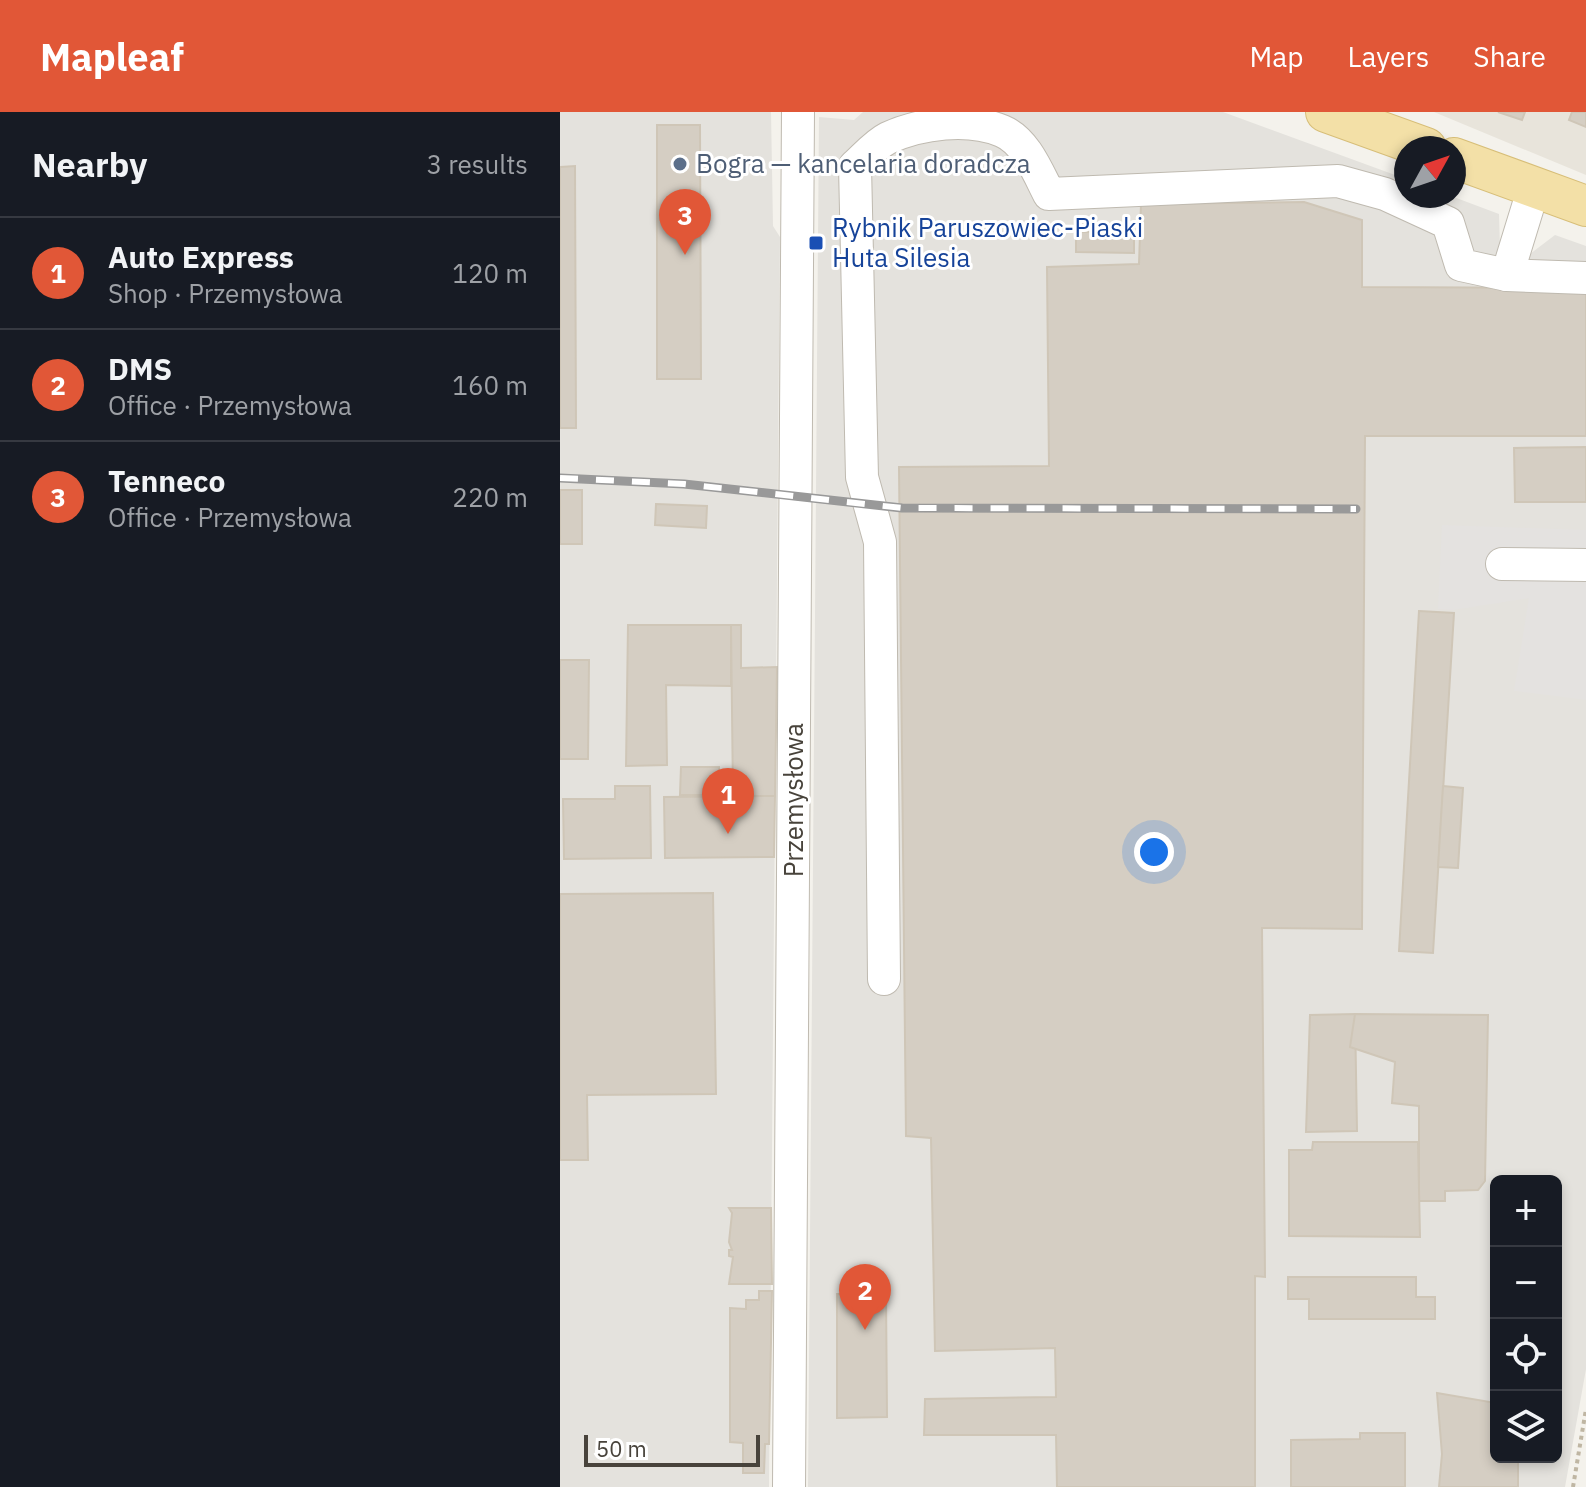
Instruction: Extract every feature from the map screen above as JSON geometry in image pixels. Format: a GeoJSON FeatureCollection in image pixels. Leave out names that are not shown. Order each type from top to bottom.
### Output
{"type":"FeatureCollection","features":[{"type":"Feature","properties":{"kind":"main road"},"geometry":{"type":"LineString","coordinates":[[1326,112],[1394,136]]}},
{"type":"Feature","properties":{"kind":"main road"},"geometry":{"type":"LineString","coordinates":[[1466,162],[1586,206]]}},
{"type":"Feature","properties":{"kind":"street","name":"Przemysłowa"},"geometry":{"type":"LineString","coordinates":[[789,1487],[798,112]]}},
{"type":"Feature","properties":{"kind":"street"},"geometry":{"type":"LineString","coordinates":[[884,979],[880,542],[862,477],[855,166],[885,139],[912,130],[956,122],[1004,131],[1030,156],[1049,194],[1338,181],[1385,194],[1448,223],[1461,265],[1507,275],[1586,278]]}},
{"type":"Feature","properties":{"kind":"street"},"geometry":{"type":"LineString","coordinates":[[1507,275],[1534,187]]}},
{"type":"Feature","properties":{"kind":"street"},"geometry":{"type":"LineString","coordinates":[[1502,564],[1586,565]]}},
{"type":"Feature","properties":{"kind":"path"},"geometry":{"type":"LineString","coordinates":[[1573,1487],[1586,1409]]}},
{"type":"Feature","properties":{"kind":"shaded area"},"geometry":{"type":"Polygon","coordinates":[[[560,112],[771,112],[773,226],[780,237],[769,1487],[560,1487],[560,112]]]}},
{"type":"Feature","properties":{"kind":"shaded area"},"geometry":{"type":"Polygon","coordinates":[[[863,112],[1223,112],[1394,175],[1394,208],[1466,208],[1466,202],[1499,214],[1500,248],[1530,254],[1555,235],[1586,246],[1586,1369],[1565,1487],[808,1487],[819,117],[854,120],[863,112]]]}},
{"type":"Feature","properties":{"kind":"shaded area"},"geometry":{"type":"Polygon","coordinates":[[[1434,112],[1586,112],[1586,175],[1434,112]]]}},
{"type":"Feature","properties":{"kind":"shaded area"},"geometry":{"type":"Polygon","coordinates":[[[1442,525],[1586,530],[1586,700],[1514,691],[1529,598],[1453,610],[1438,609],[1442,525]]]}},
{"type":"Feature","properties":{"kind":"building"},"geometry":{"type":"Polygon","coordinates":[[[1498,112],[1525,112],[1522,120],[1498,112]]]}},
{"type":"Feature","properties":{"kind":"building"},"geometry":{"type":"Polygon","coordinates":[[[1572,112],[1586,112],[1586,127],[1569,120],[1572,112]]]}},
{"type":"Feature","properties":{"kind":"building"},"geometry":{"type":"Polygon","coordinates":[[[657,125],[700,125],[701,379],[657,379],[657,125]]]}},
{"type":"Feature","properties":{"kind":"building"},"geometry":{"type":"Polygon","coordinates":[[[575,166],[576,428],[560,428],[560,167],[575,166]]]}},
{"type":"Feature","properties":{"kind":"building"},"geometry":{"type":"Polygon","coordinates":[[[1304,202],[1362,220],[1362,287],[1586,288],[1586,436],[1365,436],[1362,929],[1262,928],[1265,1277],[1255,1276],[1255,1487],[1057,1487],[1056,1435],[924,1435],[925,1399],[1056,1397],[1055,1348],[935,1351],[931,1138],[906,1136],[899,467],[1049,466],[1047,267],[1139,264],[1141,204],[1304,202]]]}},
{"type":"Feature","properties":{"kind":"building"},"geometry":{"type":"Polygon","coordinates":[[[1076,232],[1134,232],[1134,253],[1076,252],[1076,232]]]}},
{"type":"Feature","properties":{"kind":"building"},"geometry":{"type":"Polygon","coordinates":[[[1586,447],[1586,502],[1515,502],[1514,448],[1586,447]]]}},
{"type":"Feature","properties":{"kind":"building"},"geometry":{"type":"Polygon","coordinates":[[[560,490],[582,490],[582,544],[560,544],[560,490]]]}},
{"type":"Feature","properties":{"kind":"building"},"geometry":{"type":"Polygon","coordinates":[[[656,504],[707,506],[706,528],[655,525],[656,504]]]}},
{"type":"Feature","properties":{"kind":"building"},"geometry":{"type":"Polygon","coordinates":[[[1419,611],[1454,613],[1433,953],[1399,951],[1419,611]]]}},
{"type":"Feature","properties":{"kind":"building"},"geometry":{"type":"Polygon","coordinates":[[[628,625],[731,625],[731,686],[666,685],[667,765],[626,766],[628,625]]]}},
{"type":"Feature","properties":{"kind":"building"},"geometry":{"type":"Polygon","coordinates":[[[731,625],[741,625],[741,668],[777,667],[775,796],[733,796],[731,625]]]}},
{"type":"Feature","properties":{"kind":"building"},"geometry":{"type":"Polygon","coordinates":[[[560,660],[589,660],[588,759],[560,759],[560,660]]]}},
{"type":"Feature","properties":{"kind":"building"},"geometry":{"type":"Polygon","coordinates":[[[681,767],[719,767],[719,795],[680,795],[681,767]]]}},
{"type":"Feature","properties":{"kind":"building"},"geometry":{"type":"Polygon","coordinates":[[[615,786],[650,786],[651,858],[564,859],[563,799],[615,799],[615,786]]]}},
{"type":"Feature","properties":{"kind":"building"},"geometry":{"type":"Polygon","coordinates":[[[1443,786],[1463,788],[1458,868],[1438,867],[1443,786]]]}},
{"type":"Feature","properties":{"kind":"building"},"geometry":{"type":"Polygon","coordinates":[[[775,796],[774,857],[665,858],[664,797],[775,796]]]}},
{"type":"Feature","properties":{"kind":"building"},"geometry":{"type":"Polygon","coordinates":[[[713,893],[716,1094],[587,1095],[588,1160],[560,1160],[560,894],[713,893]]]}},
{"type":"Feature","properties":{"kind":"building"},"geometry":{"type":"Polygon","coordinates":[[[1355,1014],[1357,1131],[1306,1132],[1310,1015],[1355,1014]]]}},
{"type":"Feature","properties":{"kind":"building"},"geometry":{"type":"Polygon","coordinates":[[[1355,1014],[1488,1015],[1485,1181],[1478,1190],[1445,1191],[1445,1201],[1419,1201],[1419,1106],[1392,1103],[1395,1062],[1350,1047],[1355,1014]]]}},
{"type":"Feature","properties":{"kind":"building"},"geometry":{"type":"Polygon","coordinates":[[[1313,1142],[1418,1142],[1420,1237],[1289,1236],[1289,1150],[1312,1150],[1313,1142]]]}},
{"type":"Feature","properties":{"kind":"building"},"geometry":{"type":"Polygon","coordinates":[[[729,1208],[771,1208],[772,1284],[729,1284],[733,1257],[729,1256],[729,1250],[732,1250],[729,1242],[732,1213],[729,1208]]]}},
{"type":"Feature","properties":{"kind":"building"},"geometry":{"type":"Polygon","coordinates":[[[1288,1277],[1416,1277],[1416,1297],[1435,1297],[1435,1319],[1309,1319],[1309,1299],[1288,1299],[1288,1277]]]}},
{"type":"Feature","properties":{"kind":"building"},"geometry":{"type":"Polygon","coordinates":[[[759,1291],[772,1291],[769,1444],[765,1444],[764,1473],[743,1473],[743,1443],[730,1442],[730,1308],[746,1309],[746,1300],[759,1300],[759,1291]]]}},
{"type":"Feature","properties":{"kind":"building"},"geometry":{"type":"Polygon","coordinates":[[[837,1294],[886,1294],[887,1417],[837,1418],[837,1294]]]}},
{"type":"Feature","properties":{"kind":"building"},"geometry":{"type":"Polygon","coordinates":[[[1437,1393],[1490,1402],[1490,1463],[1518,1463],[1518,1487],[1439,1487],[1442,1454],[1437,1393]]]}},
{"type":"Feature","properties":{"kind":"building"},"geometry":{"type":"Polygon","coordinates":[[[1360,1433],[1405,1433],[1405,1487],[1291,1487],[1291,1440],[1360,1439],[1360,1433]]]}},
{"type":"Feature","properties":{"kind":"railway"},"geometry":{"type":"LineString","coordinates":[[560,478],[684,484],[902,508],[1356,509]]}},
{"type":"Feature","properties":{"kind":"place","name":"Bogra — kancelaria doradcza"},"geometry":{"type":"Point","coordinates":[680,164]}},
{"type":"Feature","properties":{"kind":"place","name":"Rybnik Paruszowiec-Piaski Huta Silesia"},"geometry":{"type":"Point","coordinates":[816,243]}},
{"type":"Feature","properties":{"kind":"place","name":"Tenneco"},"geometry":{"type":"Point","coordinates":[685,255]}},
{"type":"Feature","properties":{"kind":"place","name":"Auto Express"},"geometry":{"type":"Point","coordinates":[728,834]}},
{"type":"Feature","properties":{"kind":"place","name":"DMS"},"geometry":{"type":"Point","coordinates":[865,1330]}}]}
